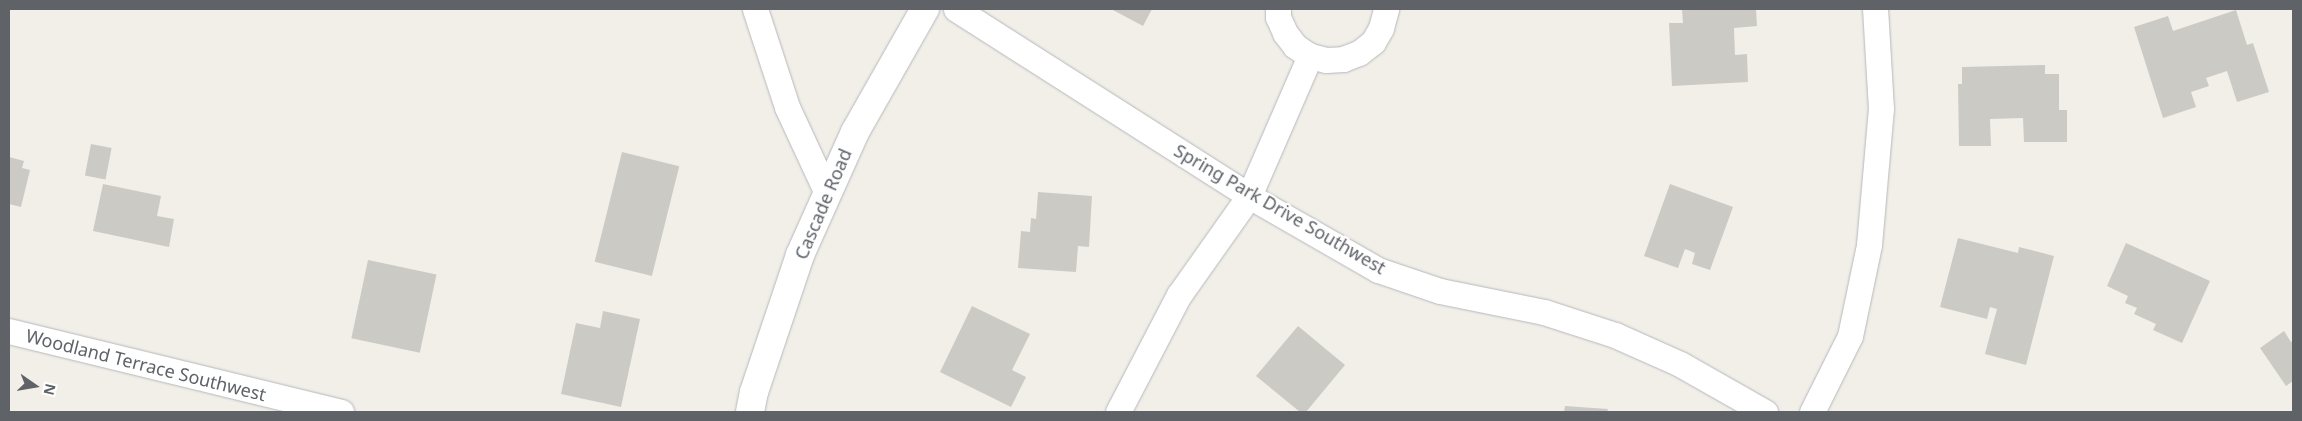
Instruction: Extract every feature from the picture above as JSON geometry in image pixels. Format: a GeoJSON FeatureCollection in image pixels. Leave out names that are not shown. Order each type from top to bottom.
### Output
{"type":"FeatureCollection","features":[{"type":"Feature","properties":{"kind":"main road","name":"Cascade Road"},"geometry":{"type":"LineString","coordinates":[[750,412],[754,392],[800,255],[854,132],[925,9]]}},
{"type":"Feature","properties":{"kind":"street"},"geometry":{"type":"LineString","coordinates":[[755,9],[787,106],[827,193]]}},
{"type":"Feature","properties":{"kind":"street","name":"Spring Park Drive Southwest"},"geometry":{"type":"LineString","coordinates":[[956,9],[1249,196],[1378,270],[1440,291],[1544,312],[1615,335],[1680,364],[1765,412]]}},
{"type":"Feature","properties":{"kind":"street"},"geometry":{"type":"LineString","coordinates":[[1278,9],[1278,17],[1285,33],[1295,46],[1310,56],[1326,60],[1343,59],[1359,53],[1372,42],[1382,28],[1386,9]]}},
{"type":"Feature","properties":{"kind":"street"},"geometry":{"type":"LineString","coordinates":[[1812,412],[1850,336],[1869,245],[1880,109],[1875,9]]}},
{"type":"Feature","properties":{"kind":"street"},"geometry":{"type":"LineString","coordinates":[[1118,412],[1179,295],[1249,196],[1310,56]]}},
{"type":"Feature","properties":{"kind":"street","name":"Woodland Terrace Southwest"},"geometry":{"type":"LineString","coordinates":[[9,331],[341,412]]}},
{"type":"Feature","properties":{"kind":"building"},"geometry":{"type":"Polygon","coordinates":[[[1111,9],[1152,9],[1143,26],[1111,9]]]}},
{"type":"Feature","properties":{"kind":"building"},"geometry":{"type":"Polygon","coordinates":[[[1682,9],[1756,9],[1757,26],[1734,28],[1735,55],[1747,54],[1748,82],[1672,86],[1669,23],[1683,23],[1682,9]]]}},
{"type":"Feature","properties":{"kind":"building"},"geometry":{"type":"Polygon","coordinates":[[[2236,10],[2247,45],[2253,43],[2269,92],[2237,102],[2227,71],[2206,78],[2209,86],[2191,92],[2196,107],[2163,118],[2134,27],[2168,16],[2173,31],[2236,10]]]}},
{"type":"Feature","properties":{"kind":"building"},"geometry":{"type":"Polygon","coordinates":[[[2045,65],[2045,74],[2059,74],[2059,110],[2067,110],[2067,142],[2024,142],[2023,118],[1990,119],[1991,146],[1959,146],[1958,84],[1962,84],[1962,67],[2045,65]]]}},
{"type":"Feature","properties":{"kind":"building"},"geometry":{"type":"Polygon","coordinates":[[[91,144],[112,148],[106,179],[85,175],[91,144]]]}},
{"type":"Feature","properties":{"kind":"building"},"geometry":{"type":"Polygon","coordinates":[[[622,152],[679,166],[652,276],[595,262],[622,152]]]}},
{"type":"Feature","properties":{"kind":"building"},"geometry":{"type":"Polygon","coordinates":[[[9,157],[24,161],[22,168],[30,170],[21,207],[9,204],[9,157]]]}},
{"type":"Feature","properties":{"kind":"building"},"geometry":{"type":"Polygon","coordinates":[[[103,184],[161,196],[157,216],[174,219],[169,247],[93,231],[103,184]]]}},
{"type":"Feature","properties":{"kind":"building"},"geometry":{"type":"Polygon","coordinates":[[[1670,184],[1733,207],[1710,270],[1692,264],[1695,253],[1685,249],[1678,268],[1644,256],[1670,184]]]}},
{"type":"Feature","properties":{"kind":"building"},"geometry":{"type":"Polygon","coordinates":[[[1038,192],[1092,196],[1089,247],[1078,246],[1076,272],[1018,268],[1021,231],[1030,232],[1031,218],[1036,219],[1038,192]]]}},
{"type":"Feature","properties":{"kind":"building"},"geometry":{"type":"Polygon","coordinates":[[[1958,238],[2018,253],[2019,247],[2054,256],[2026,365],[1985,354],[1997,309],[1990,307],[1987,319],[1940,307],[1958,238]]]}},
{"type":"Feature","properties":{"kind":"building"},"geometry":{"type":"Polygon","coordinates":[[[2126,243],[2210,281],[2182,343],[2153,330],[2156,324],[2134,314],[2137,308],[2125,303],[2128,296],[2107,286],[2126,243]]]}},
{"type":"Feature","properties":{"kind":"building"},"geometry":{"type":"Polygon","coordinates":[[[368,260],[436,275],[420,353],[351,338],[368,260]]]}},
{"type":"Feature","properties":{"kind":"building"},"geometry":{"type":"Polygon","coordinates":[[[972,306],[1030,334],[1012,370],[1026,377],[1011,407],[940,372],[972,306]]]}},
{"type":"Feature","properties":{"kind":"building"},"geometry":{"type":"Polygon","coordinates":[[[603,311],[640,319],[621,407],[561,394],[576,323],[600,328],[603,311]]]}},
{"type":"Feature","properties":{"kind":"building"},"geometry":{"type":"Polygon","coordinates":[[[1298,326],[1345,365],[1306,412],[1300,412],[1256,376],[1298,326]]]}},
{"type":"Feature","properties":{"kind":"building"},"geometry":{"type":"Polygon","coordinates":[[[2284,331],[2291,342],[2293,340],[2293,381],[2286,386],[2260,348],[2284,331]]]}},
{"type":"Feature","properties":{"kind":"building"},"geometry":{"type":"Polygon","coordinates":[[[1565,406],[1608,409],[1607,412],[1564,412],[1565,406]]]}}]}
